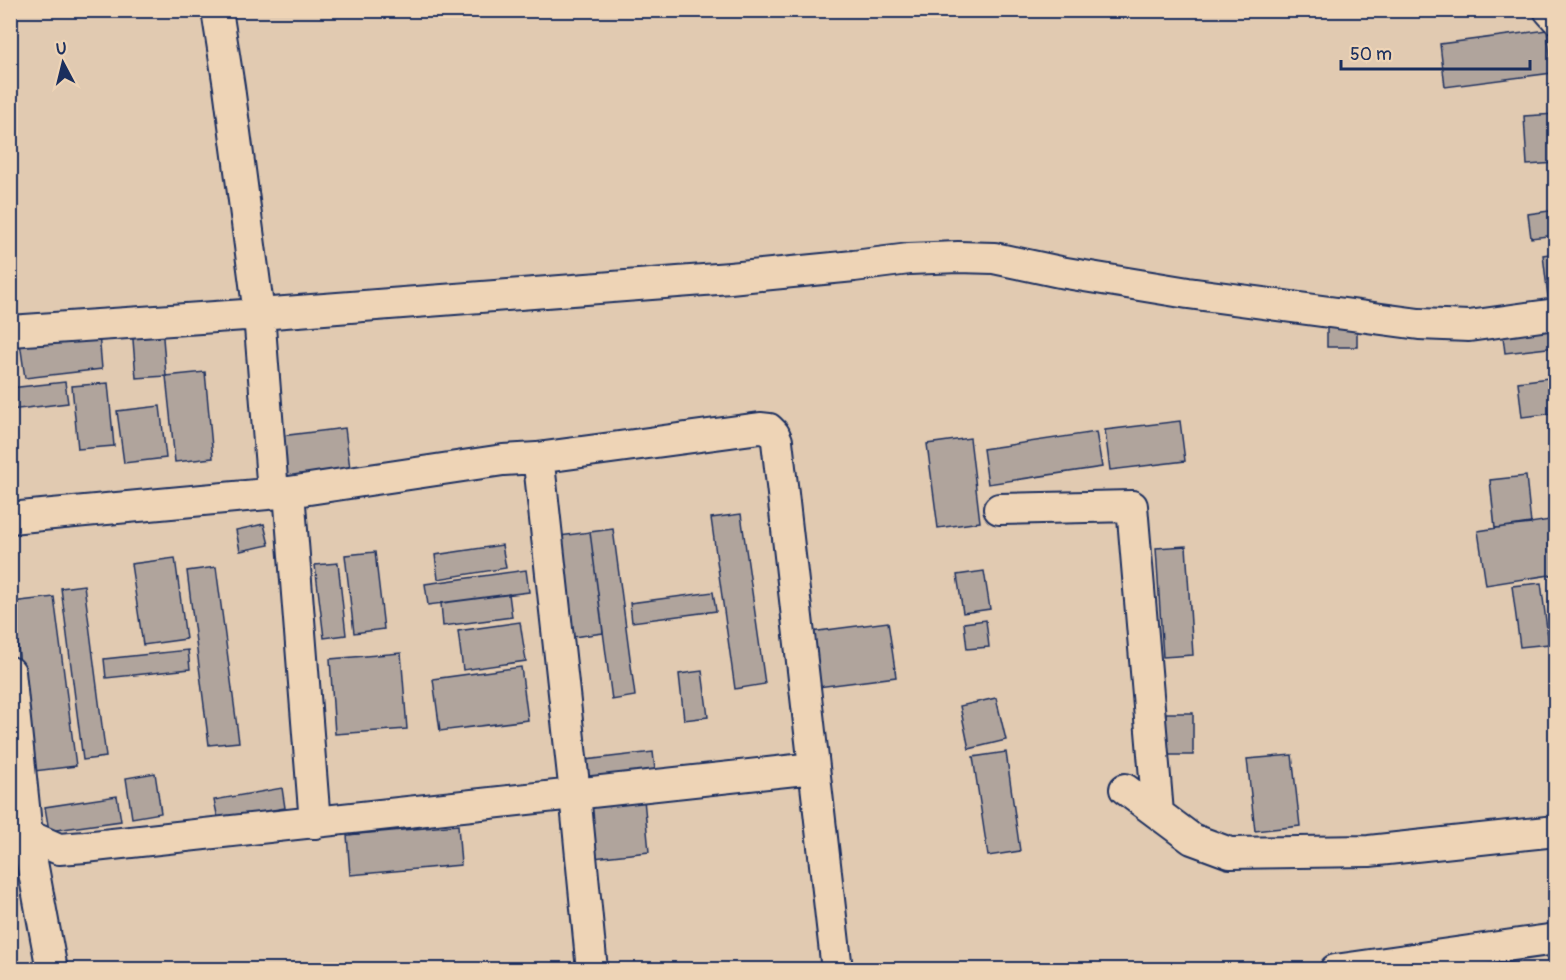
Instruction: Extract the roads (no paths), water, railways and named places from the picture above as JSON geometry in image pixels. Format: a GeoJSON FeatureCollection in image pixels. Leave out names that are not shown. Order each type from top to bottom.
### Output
{"type":"FeatureCollection","features":[{"type":"Feature","properties":{"kind":"street"},"geometry":{"type":"LineString","coordinates":[[217,10],[281,493],[315,823]]}},
{"type":"Feature","properties":{"kind":"street"},"geometry":{"type":"LineString","coordinates":[[1549,10],[1556,18]]}},
{"type":"Feature","properties":{"kind":"street"},"geometry":{"type":"LineString","coordinates":[[10,331],[730,278],[909,259],[958,257],[994,258],[1060,272],[1188,293],[1419,324],[1469,326],[1556,314]]}},
{"type":"Feature","properties":{"kind":"street"},"geometry":{"type":"LineString","coordinates":[[10,518],[281,493],[503,460],[537,458],[760,428],[769,429],[777,441],[837,969]]}},
{"type":"Feature","properties":{"kind":"street"},"geometry":{"type":"LineString","coordinates":[[537,458],[575,794],[592,969]]}},
{"type":"Feature","properties":{"kind":"street"},"geometry":{"type":"LineString","coordinates":[[999,509],[1132,506],[1158,813]]}},
{"type":"Feature","properties":{"kind":"street"},"geometry":{"type":"LineString","coordinates":[[10,672],[19,836],[52,969]]}},
{"type":"Feature","properties":{"kind":"street"},"geometry":{"type":"LineString","coordinates":[[19,836],[59,849],[85,848],[814,768]]}},
{"type":"Feature","properties":{"kind":"street"},"geometry":{"type":"LineString","coordinates":[[1125,789],[1192,839],[1230,853],[1369,851],[1556,831]]}},
{"type":"Feature","properties":{"kind":"street"},"geometry":{"type":"LineString","coordinates":[[1335,969],[1556,939]]}}]}
